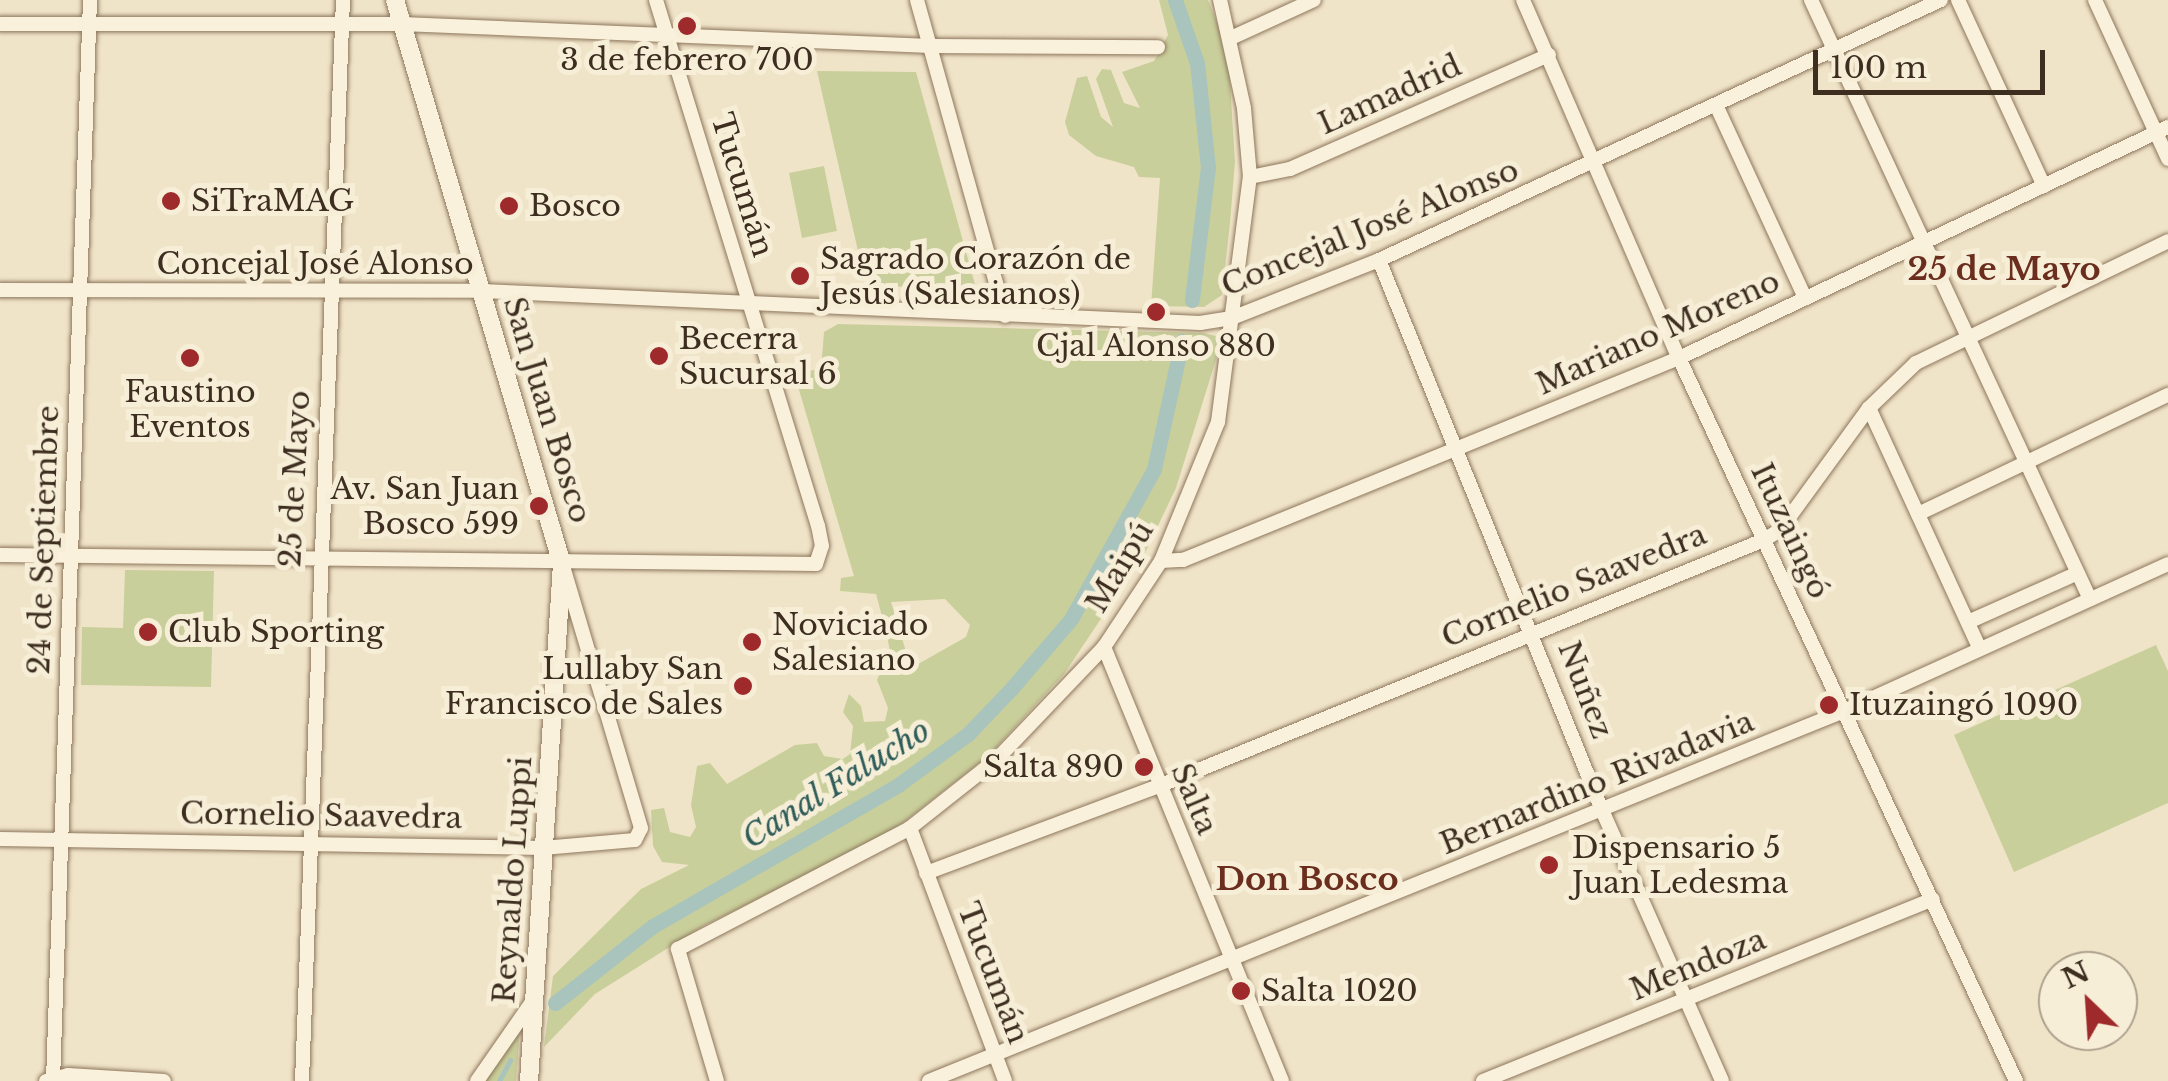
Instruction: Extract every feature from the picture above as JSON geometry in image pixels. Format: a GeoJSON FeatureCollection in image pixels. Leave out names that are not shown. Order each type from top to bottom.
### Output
{"type":"FeatureCollection","features":[{"type":"Feature","properties":{"kind":"street","name":"24 de Septiembre"},"geometry":{"type":"LineString","coordinates":[[51,1079],[90,0]]}},
{"type":"Feature","properties":{"kind":"street","name":"25 de Mayo"},"geometry":{"type":"LineString","coordinates":[[302,1081],[318,558],[333,290],[342,0]]}},
{"type":"Feature","properties":{"kind":"street","name":"San Juan Bosco"},"geometry":{"type":"LineString","coordinates":[[395,0],[640,836]]}},
{"type":"Feature","properties":{"kind":"street","name":"Tucumán"},"geometry":{"type":"LineString","coordinates":[[562,564],[807,567],[820,560],[818,526],[656,0]]}},
{"type":"Feature","properties":{"kind":"street"},"geometry":{"type":"LineString","coordinates":[[917,0],[1005,316]]}},
{"type":"Feature","properties":{"kind":"street","name":"Maipú"},"geometry":{"type":"LineString","coordinates":[[717,1081],[678,949],[910,828],[997,759],[1104,647],[1161,561],[1218,422],[1250,177],[1231,38],[1220,0]]}},
{"type":"Feature","properties":{"kind":"street"},"geometry":{"type":"LineString","coordinates":[[1231,38],[1314,0]]}},
{"type":"Feature","properties":{"kind":"street","name":"Ituzaingó"},"geometry":{"type":"LineString","coordinates":[[1523,0],[1678,358],[2016,1081]]}},
{"type":"Feature","properties":{"kind":"street"},"geometry":{"type":"LineString","coordinates":[[1811,0],[1921,244],[2090,600]]}},
{"type":"Feature","properties":{"kind":"street","name":"Concejal José Alonso"},"geometry":{"type":"LineString","coordinates":[[0,290],[482,291],[1166,324],[1232,318],[1378,260],[1596,164],[1832,48],[1941,0]]}},
{"type":"Feature","properties":{"kind":"street"},"geometry":{"type":"LineString","coordinates":[[1958,0],[2044,186]]}},
{"type":"Feature","properties":{"kind":"street"},"geometry":{"type":"LineString","coordinates":[[2094,0],[2162,130],[2168,159]]}},
{"type":"Feature","properties":{"kind":"street"},"geometry":{"type":"LineString","coordinates":[[0,24],[402,24],[931,46],[1158,47]]}},
{"type":"Feature","properties":{"kind":"street","name":"Lamadrid"},"geometry":{"type":"LineString","coordinates":[[1250,177],[1290,170],[1549,55]]}},
{"type":"Feature","properties":{"kind":"street"},"geometry":{"type":"LineString","coordinates":[[1716,105],[1805,298]]}},
{"type":"Feature","properties":{"kind":"street","name":"Mariano Moreno"},"geometry":{"type":"LineString","coordinates":[[1161,561],[1183,560],[1678,358],[2162,130]]}},
{"type":"Feature","properties":{"kind":"street","name":"Cornelio Saavedra"},"geometry":{"type":"LineString","coordinates":[[926,873],[1159,786],[1764,540],[1780,530],[1870,408],[1916,363],[1965,335],[2168,241]]}},
{"type":"Feature","properties":{"kind":"street","name":"Nuñez"},"geometry":{"type":"LineString","coordinates":[[1378,260],[1602,810],[1722,1081]]}},
{"type":"Feature","properties":{"kind":"street"},"geometry":{"type":"LineString","coordinates":[[1918,514],[2168,395]]}},
{"type":"Feature","properties":{"kind":"street"},"geometry":{"type":"LineString","coordinates":[[1870,408],[1980,649]]}},
{"type":"Feature","properties":{"kind":"street"},"geometry":{"type":"LineString","coordinates":[[0,555],[562,564]]}},
{"type":"Feature","properties":{"kind":"street","name":"Reynaldo Luppi"},"geometry":{"type":"LineString","coordinates":[[529,1081],[562,564]]}},
{"type":"Feature","properties":{"kind":"street","name":"Bernardino Rivadavia"},"geometry":{"type":"LineString","coordinates":[[929,1081],[1233,962],[1842,712],[2168,564]]}},
{"type":"Feature","properties":{"kind":"street"},"geometry":{"type":"LineString","coordinates":[[1968,622],[2078,573]]}},
{"type":"Feature","properties":{"kind":"street","name":"Salta"},"geometry":{"type":"LineString","coordinates":[[1104,647],[1282,1081]]}},
{"type":"Feature","properties":{"kind":"street","name":"Tucumán"},"geometry":{"type":"LineString","coordinates":[[910,828],[1005,1081]]}},
{"type":"Feature","properties":{"kind":"street","name":"Cornelio Saavedra"},"geometry":{"type":"LineString","coordinates":[[0,839],[543,848],[629,842],[640,836]]}},
{"type":"Feature","properties":{"kind":"street","name":"Mendoza"},"geometry":{"type":"LineString","coordinates":[[1483,1081],[1934,899]]}},
{"type":"Feature","properties":{"kind":"street"},"geometry":{"type":"LineString","coordinates":[[477,1081],[532,1002]]}},
{"type":"Feature","properties":{"kind":"street"},"geometry":{"type":"LineString","coordinates":[[51,1079],[164,1081]]}},
{"type":"Feature","properties":{"kind":"green space"},"geometry":{"type":"Polygon","coordinates":[[[1159,0],[1208,0],[1228,50],[1235,162],[1230,223],[1222,295],[1204,307],[1151,306],[1160,178],[1139,177],[1134,167],[1096,156],[1069,135],[1065,122],[1077,78],[1087,76],[1101,117],[1113,127],[1096,79],[1102,69],[1111,70],[1124,103],[1140,108],[1122,72],[1154,61],[1168,35],[1159,0]]]}},
{"type":"Feature","properties":{"kind":"green space"},"geometry":{"type":"Polygon","coordinates":[[[817,71],[916,72],[976,288],[866,286],[817,71]]]}},
{"type":"Feature","properties":{"kind":"green space"},"geometry":{"type":"Polygon","coordinates":[[[824,166],[837,231],[802,238],[789,173],[824,166]]]}},
{"type":"Feature","properties":{"kind":"green space"},"geometry":{"type":"Polygon","coordinates":[[[838,324],[1204,333],[1216,336],[1219,350],[1176,488],[1145,553],[1064,674],[989,755],[886,836],[703,926],[595,994],[544,1047],[553,976],[641,889],[689,865],[662,862],[653,846],[651,810],[664,808],[670,832],[690,837],[696,827],[691,805],[697,766],[710,763],[727,784],[795,745],[817,743],[824,756],[843,759],[850,754],[853,726],[843,712],[849,694],[861,706],[864,722],[885,721],[888,708],[877,680],[890,651],[886,631],[876,594],[840,591],[841,578],[854,576],[794,373],[821,369],[824,332],[838,324]],[[945,599],[891,602],[911,668],[966,637],[970,625],[945,599]]]}},
{"type":"Feature","properties":{"kind":"green space","name":"Club Sporting"},"geometry":{"type":"Polygon","coordinates":[[[125,570],[214,571],[211,687],[81,685],[82,627],[123,628],[125,570]]]}},
{"type":"Feature","properties":{"kind":"green space"},"geometry":{"type":"Polygon","coordinates":[[[2156,645],[2168,671],[2168,803],[2014,872],[1954,735],[2156,645]]]}},
{"type":"Feature","properties":{"kind":"green space"},"geometry":{"type":"Polygon","coordinates":[[[520,1026],[516,1081],[485,1081],[520,1026]]]}},
{"type":"Feature","properties":{"kind":"waterway","name":"Canal Falucho"},"geometry":{"type":"LineString","coordinates":[[1175,0],[1197,63],[1208,167],[1192,300]]}},
{"type":"Feature","properties":{"kind":"waterway","name":"Canal Falucho"},"geometry":{"type":"LineString","coordinates":[[555,1003],[653,926],[898,785],[968,734],[1011,689],[1071,619],[1154,469],[1182,341]]}},
{"type":"Feature","properties":{"kind":"waterway","name":"Canal Falucho"},"geometry":{"type":"LineString","coordinates":[[499,1081],[510,1060]]}},
{"type":"Feature","properties":{"kind":"place","name":"3 de febrero 700"},"geometry":{"type":"Point","coordinates":[687,26]}},
{"type":"Feature","properties":{"kind":"place","name":"SiTraMAG"},"geometry":{"type":"Point","coordinates":[171,201]}},
{"type":"Feature","properties":{"kind":"place","name":"Bosco"},"geometry":{"type":"Point","coordinates":[509,206]}},
{"type":"Feature","properties":{"kind":"place","name":"Sagrado Corazón de Jesús (Salesianos)"},"geometry":{"type":"Point","coordinates":[800,276]}},
{"type":"Feature","properties":{"kind":"place","name":"Cjal Alonso 880"},"geometry":{"type":"Point","coordinates":[1156,312]}},
{"type":"Feature","properties":{"kind":"place","name":"Becerra Sucursal 6"},"geometry":{"type":"Point","coordinates":[659,356]}},
{"type":"Feature","properties":{"kind":"place","name":"Faustino Eventos"},"geometry":{"type":"Point","coordinates":[190,358]}},
{"type":"Feature","properties":{"kind":"place","name":"Av. San Juan Bosco 599"},"geometry":{"type":"Point","coordinates":[539,506]}},
{"type":"Feature","properties":{"kind":"place","name":"Club Sporting"},"geometry":{"type":"Point","coordinates":[148,632]}},
{"type":"Feature","properties":{"kind":"place","name":"Noviciado Salesiano"},"geometry":{"type":"Point","coordinates":[752,642]}},
{"type":"Feature","properties":{"kind":"place","name":"Lullaby San Francisco de Sales"},"geometry":{"type":"Point","coordinates":[743,686]}},
{"type":"Feature","properties":{"kind":"place","name":"Ituzaingó 1090"},"geometry":{"type":"Point","coordinates":[1829,705]}},
{"type":"Feature","properties":{"kind":"place","name":"Salta 890"},"geometry":{"type":"Point","coordinates":[1144,767]}},
{"type":"Feature","properties":{"kind":"place","name":"Dispensario 5 Juan Ledesma"},"geometry":{"type":"Point","coordinates":[1549,865]}},
{"type":"Feature","properties":{"kind":"place","name":"Salta 1020"},"geometry":{"type":"Point","coordinates":[1241,991]}},
{"type":"Feature","properties":{"kind":"district","name":"25 de Mayo"},"geometry":{"type":"Point","coordinates":[2004,269]}},
{"type":"Feature","properties":{"kind":"district","name":"Don Bosco"},"geometry":{"type":"Point","coordinates":[1307,879]}}]}
